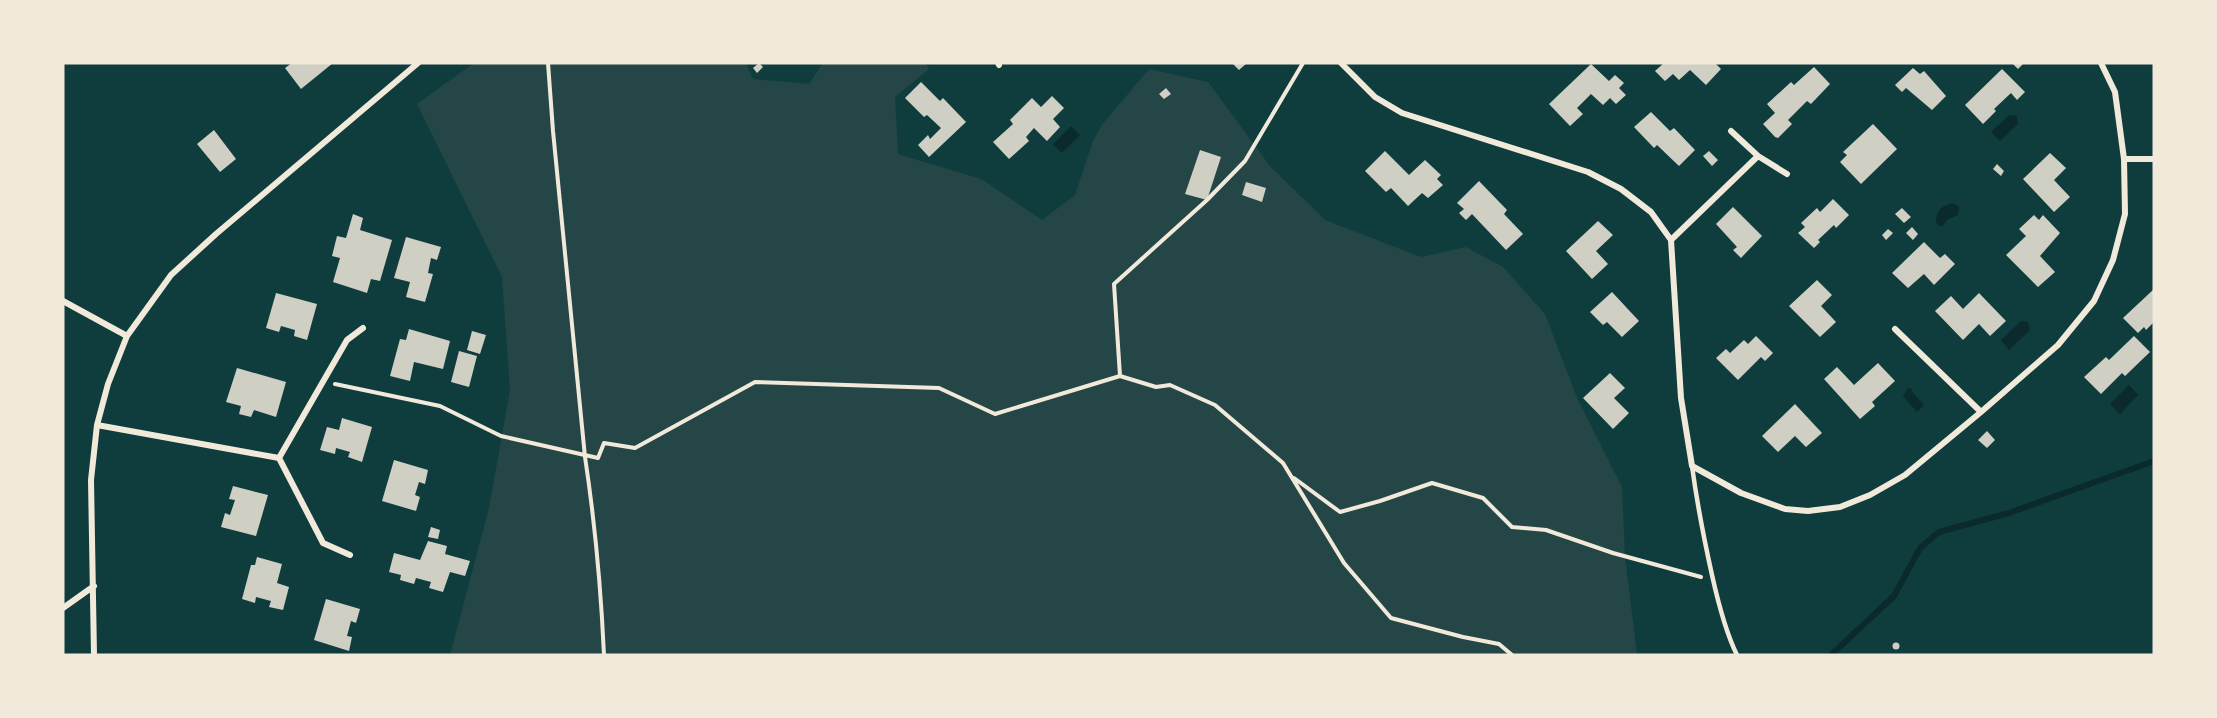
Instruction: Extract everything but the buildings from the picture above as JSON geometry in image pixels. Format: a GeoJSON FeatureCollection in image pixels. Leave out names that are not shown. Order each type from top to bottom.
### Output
{"type":"FeatureCollection","features":[{"type":"Feature","properties":{"kind":"street"},"geometry":{"type":"LineString","coordinates":[[94,655],[91,480],[97,425],[108,384],[127,336],[171,275],[216,234],[418,63]]}},
{"type":"Feature","properties":{"kind":"street"},"geometry":{"type":"LineString","coordinates":[[1341,63],[1375,97],[1402,113],[1588,172],[1622,189],[1651,212],[1671,240],[1681,398],[1692,466],[1741,493],[1785,509],[1808,511],[1840,507],[1870,495],[1905,475],[2058,345],[2094,301],[2113,260],[2125,214],[2124,159],[2115,92],[2101,63]]}},
{"type":"Feature","properties":{"kind":"street"},"geometry":{"type":"LineString","coordinates":[[1731,131],[1758,156],[1787,174]]}},
{"type":"Feature","properties":{"kind":"street"},"geometry":{"type":"LineString","coordinates":[[1671,240],[1758,156]]}},
{"type":"Feature","properties":{"kind":"street"},"geometry":{"type":"LineString","coordinates":[[2124,159],[2154,159]]}},
{"type":"Feature","properties":{"kind":"street"},"geometry":{"type":"LineString","coordinates":[[63,301],[127,336]]}},
{"type":"Feature","properties":{"kind":"street"},"geometry":{"type":"LineString","coordinates":[[279,458],[347,340],[363,328]]}},
{"type":"Feature","properties":{"kind":"street"},"geometry":{"type":"LineString","coordinates":[[1895,329],[1981,412]]}},
{"type":"Feature","properties":{"kind":"street"},"geometry":{"type":"LineString","coordinates":[[97,425],[279,458]]}},
{"type":"Feature","properties":{"kind":"street"},"geometry":{"type":"LineString","coordinates":[[279,458],[323,543],[350,555]]}},
{"type":"Feature","properties":{"kind":"street"},"geometry":{"type":"LineString","coordinates":[[63,608],[94,586]]}},
{"type":"Feature","properties":{"kind":"lane"},"geometry":{"type":"LineString","coordinates":[[1692,466],[1698,514],[1713,581],[1737,655]]}},
{"type":"Feature","properties":{"kind":"path"},"geometry":{"type":"LineString","coordinates":[[548,63],[585,457],[602,605],[604,655]]}},
{"type":"Feature","properties":{"kind":"path"},"geometry":{"type":"LineString","coordinates":[[1120,376],[1114,284],[1207,200],[1245,161],[1303,63]]}},
{"type":"Feature","properties":{"kind":"path"},"geometry":{"type":"LineString","coordinates":[[323,381],[440,406],[501,436],[597,459],[604,443],[635,448],[755,382],[939,388],[995,414],[1120,376],[1156,387],[1170,386],[1215,405],[1283,463],[1344,563],[1391,618],[1499,644],[1512,655]]}},
{"type":"Feature","properties":{"kind":"path"},"geometry":{"type":"LineString","coordinates":[[1291,475],[1340,512],[1432,483],[1483,498],[1512,527],[1546,530],[1613,554],[1713,581]]}},
{"type":"Feature","properties":{"kind":"shaded area"},"geometry":{"type":"Polygon","coordinates":[[[474,63],[746,63],[753,79],[809,84],[823,63],[925,63],[929,69],[895,97],[898,154],[981,179],[1042,220],[1075,195],[1093,141],[1101,126],[1149,69],[1208,82],[1270,166],[1325,220],[1421,257],[1466,247],[1503,267],[1545,314],[1577,398],[1622,487],[1625,557],[1637,655],[450,655],[489,508],[510,390],[502,277],[417,104],[474,63]]]}},
{"type":"Feature","properties":{"kind":"shaded area"},"geometry":{"type":"Polygon","coordinates":[[[2009,115],[2017,116],[2018,124],[2000,141],[1991,132],[2009,115]]]}},
{"type":"Feature","properties":{"kind":"shaded area"},"geometry":{"type":"Polygon","coordinates":[[[1071,126],[1080,135],[1062,153],[1053,144],[1071,126]]]}},
{"type":"Feature","properties":{"kind":"shaded area"},"geometry":{"type":"Polygon","coordinates":[[[1952,203],[1959,206],[1958,215],[1947,220],[1943,226],[1939,226],[1936,222],[1938,212],[1942,207],[1952,203]]]}},
{"type":"Feature","properties":{"kind":"shaded area"},"geometry":{"type":"Polygon","coordinates":[[[2021,321],[2028,322],[2030,330],[2009,350],[2001,340],[2021,321]]]}},
{"type":"Feature","properties":{"kind":"shaded area"},"geometry":{"type":"Polygon","coordinates":[[[2129,385],[2138,395],[2120,414],[2110,404],[2129,385]]]}},
{"type":"Feature","properties":{"kind":"shaded area"},"geometry":{"type":"Polygon","coordinates":[[[1908,388],[1912,389],[1924,405],[1917,412],[1903,396],[1908,388]]]}},
{"type":"Feature","properties":{"kind":"waterway"},"geometry":{"type":"LineString","coordinates":[[1831,655],[1894,596],[1920,548],[1939,532],[2009,513],[2154,461]]}}]}
